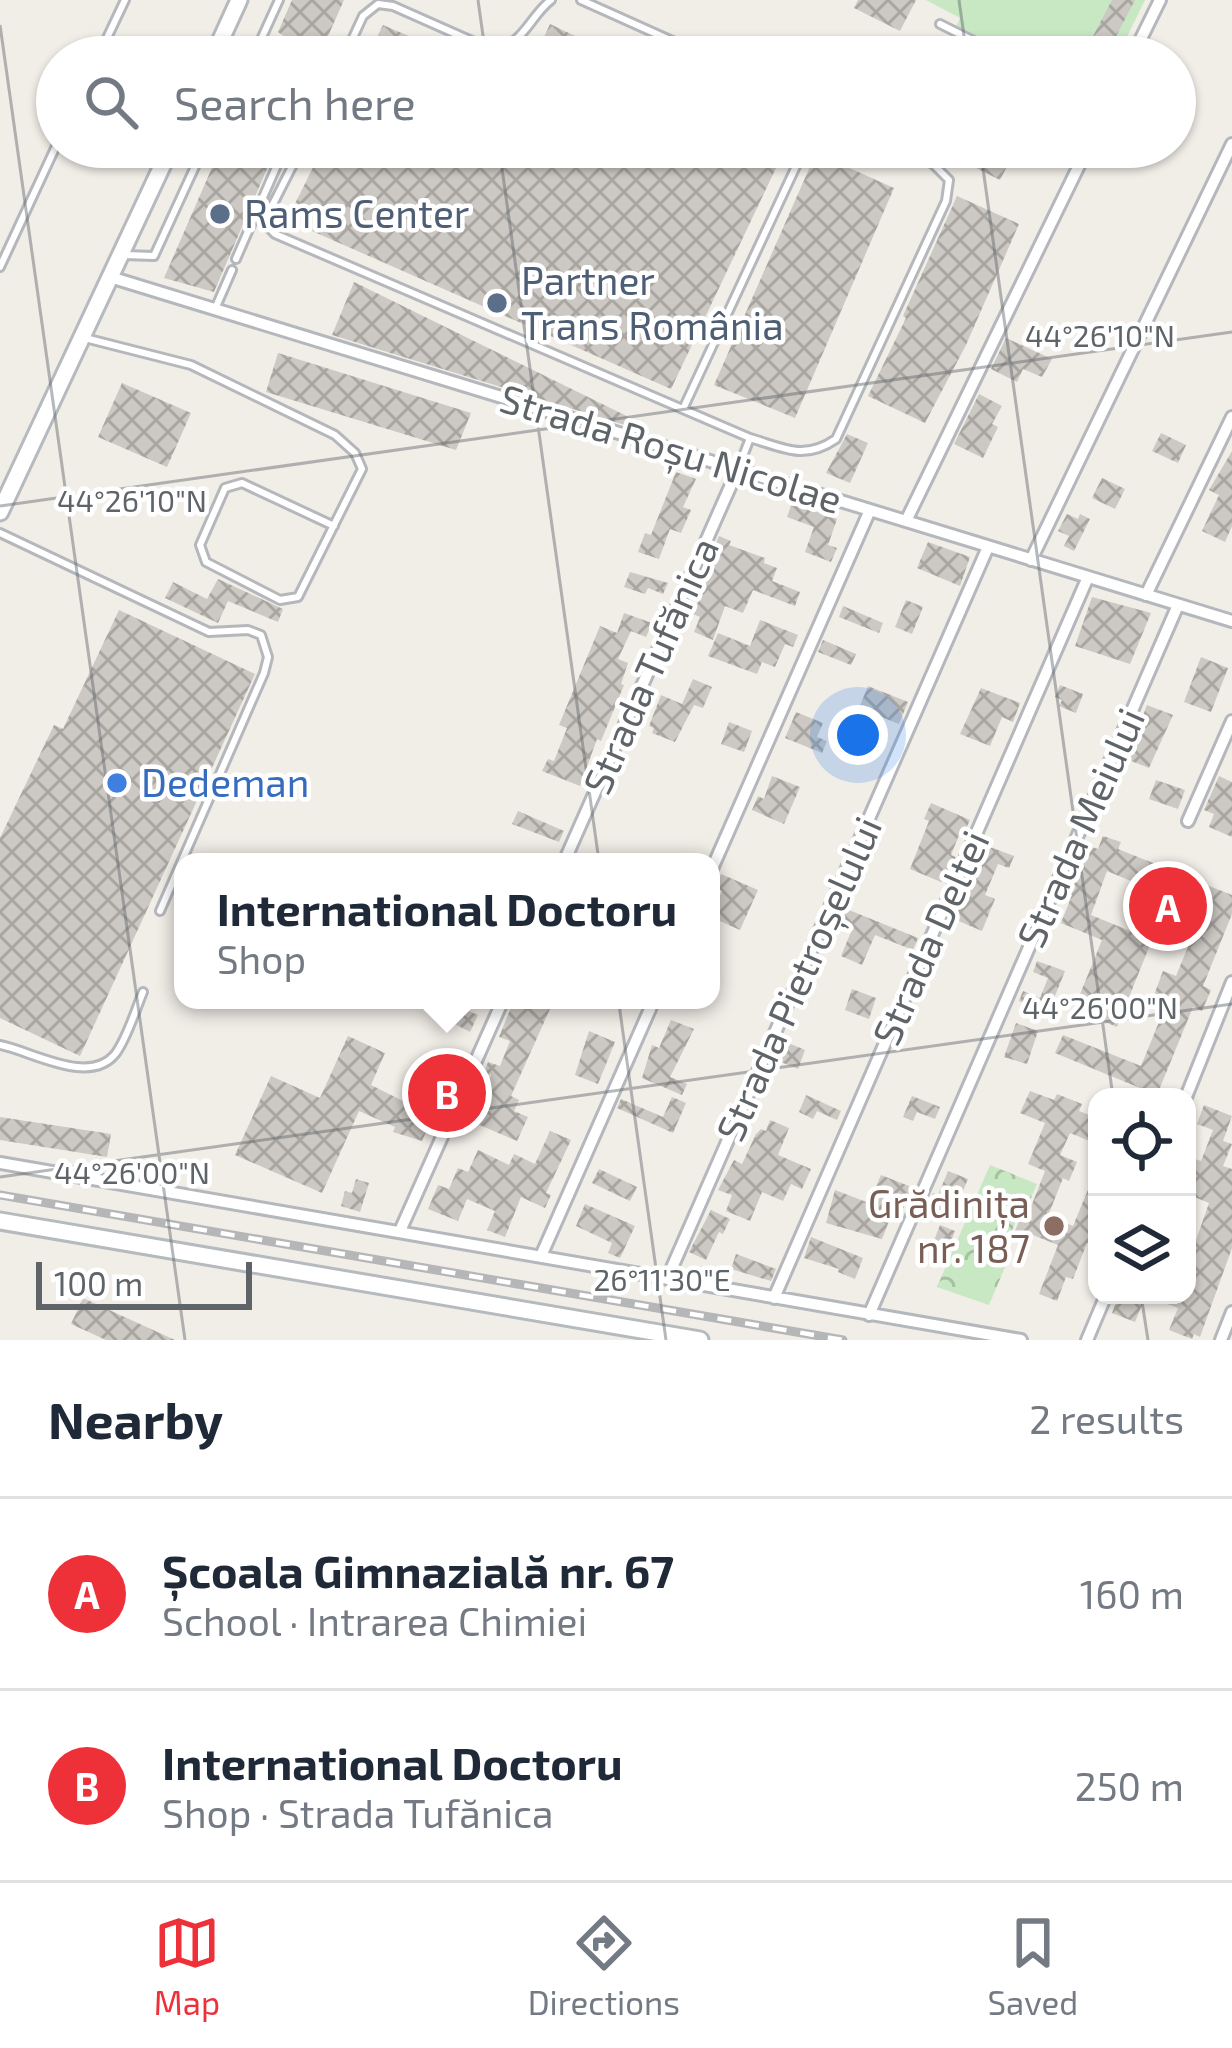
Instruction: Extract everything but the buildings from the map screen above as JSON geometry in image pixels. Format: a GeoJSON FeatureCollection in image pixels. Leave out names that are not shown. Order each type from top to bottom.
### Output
{"type":"FeatureCollection","features":[{"type":"Feature","properties":{"kind":"main road"},"geometry":{"type":"LineString","coordinates":[[223,36],[239,0]]}},
{"type":"Feature","properties":{"kind":"main road"},"geometry":{"type":"LineString","coordinates":[[0,512],[161,168]]}},
{"type":"Feature","properties":{"kind":"main road"},"geometry":{"type":"LineString","coordinates":[[0,1221],[700,1340]]}},
{"type":"Feature","properties":{"kind":"street"},"geometry":{"type":"LineString","coordinates":[[1142,36],[1160,0]]}},
{"type":"Feature","properties":{"kind":"street"},"geometry":{"type":"LineString","coordinates":[[1031,560],[1232,144]]}},
{"type":"Feature","properties":{"kind":"street"},"geometry":{"type":"LineString","coordinates":[[905,521],[1078,168]]}},
{"type":"Feature","properties":{"kind":"street","name":"Strada Roșu Nicolae"},"geometry":{"type":"LineString","coordinates":[[110,277],[1232,621]]}},
{"type":"Feature","properties":{"kind":"street"},"geometry":{"type":"LineString","coordinates":[[1146,595],[1232,417]]}},
{"type":"Feature","properties":{"kind":"street","name":"Strada Tufănica"},"geometry":{"type":"LineString","coordinates":[[568,853],[738,470]]}},
{"type":"Feature","properties":{"kind":"street"},"geometry":{"type":"LineString","coordinates":[[719,853],[870,510]]}},
{"type":"Feature","properties":{"kind":"street","name":"Strada Pietroșelului"},"geometry":{"type":"LineString","coordinates":[[667,1279],[988,547]]}},
{"type":"Feature","properties":{"kind":"street","name":"Strada Deltei"},"geometry":{"type":"LineString","coordinates":[[774,1298],[1088,577]]}},
{"type":"Feature","properties":{"kind":"street","name":"Strada Meiului"},"geometry":{"type":"LineString","coordinates":[[869,1315],[1178,605]]}},
{"type":"Feature","properties":{"kind":"street"},"geometry":{"type":"LineString","coordinates":[[1188,821],[1232,722]]}},
{"type":"Feature","properties":{"kind":"street"},"geometry":{"type":"LineString","coordinates":[[1190,1088],[1232,982]]}},
{"type":"Feature","properties":{"kind":"street"},"geometry":{"type":"LineString","coordinates":[[400,1231],[499,1009]]}},
{"type":"Feature","properties":{"kind":"street"},"geometry":{"type":"LineString","coordinates":[[541,1256],[650,1009]]}},
{"type":"Feature","properties":{"kind":"street"},"geometry":{"type":"LineString","coordinates":[[0,1163],[1021,1340]]}},
{"type":"Feature","properties":{"kind":"street"},"geometry":{"type":"LineString","coordinates":[[1088,1340],[1102,1304]]}},
{"type":"Feature","properties":{"kind":"street"},"geometry":{"type":"LineString","coordinates":[[1221,1340],[1232,1312]]}},
{"type":"Feature","properties":{"kind":"lane"},"geometry":{"type":"LineString","coordinates":[[108,36],[125,0]]}},
{"type":"Feature","properties":{"kind":"lane"},"geometry":{"type":"LineString","coordinates":[[263,36],[279,0]]}},
{"type":"Feature","properties":{"kind":"lane"},"geometry":{"type":"LineString","coordinates":[[522,36],[534,14],[551,0]]}},
{"type":"Feature","properties":{"kind":"lane"},"geometry":{"type":"LineString","coordinates":[[581,0],[661,36]]}},
{"type":"Feature","properties":{"kind":"lane"},"geometry":{"type":"LineString","coordinates":[[354,36],[363,16],[378,4],[461,36]]}},
{"type":"Feature","properties":{"kind":"lane"},"geometry":{"type":"LineString","coordinates":[[940,24],[964,36]]}},
{"type":"Feature","properties":{"kind":"lane"},"geometry":{"type":"LineString","coordinates":[[0,267],[46,168]]}},
{"type":"Feature","properties":{"kind":"lane"},"geometry":{"type":"LineString","coordinates":[[120,255],[154,256],[194,168]]}},
{"type":"Feature","properties":{"kind":"lane"},"geometry":{"type":"LineString","coordinates":[[236,259],[276,168]]}},
{"type":"Feature","properties":{"kind":"lane"},"geometry":{"type":"LineString","coordinates":[[291,168],[270,210],[268,227],[275,234],[750,438],[799,452],[818,451],[836,439],[946,201],[949,180],[937,168]]}},
{"type":"Feature","properties":{"kind":"lane"},"geometry":{"type":"LineString","coordinates":[[682,409],[795,168]]}},
{"type":"Feature","properties":{"kind":"lane"},"geometry":{"type":"LineString","coordinates":[[215,309],[232,270]]}},
{"type":"Feature","properties":{"kind":"lane"},"geometry":{"type":"LineString","coordinates":[[81,337],[191,365],[335,435],[356,454],[362,469],[334,526],[298,597],[280,600],[206,562],[200,545],[225,488],[233,484],[242,483],[334,526]]}},
{"type":"Feature","properties":{"kind":"lane"},"geometry":{"type":"LineString","coordinates":[[738,470],[750,438]]}},
{"type":"Feature","properties":{"kind":"lane"},"geometry":{"type":"LineString","coordinates":[[0,533],[209,632],[248,630],[266,643],[263,673],[185,853]]}},
{"type":"Feature","properties":{"kind":"lane"},"geometry":{"type":"LineString","coordinates":[[160,911],[174,879]]}},
{"type":"Feature","properties":{"kind":"lane"},"geometry":{"type":"LineString","coordinates":[[0,1045],[67,1065],[103,1063],[116,1053],[143,992]]}},
{"type":"Feature","properties":{"kind":"green space"},"geometry":{"type":"Polygon","coordinates":[[[926,0],[1145,0],[1127,36],[965,36],[954,31],[960,18],[926,0]]]}},
{"type":"Feature","properties":{"kind":"green space"},"geometry":{"type":"Polygon","coordinates":[[[990,1165],[1037,1184],[1011,1233],[1006,1232],[1008,1260],[989,1305],[937,1287],[990,1165]]]}},
{"type":"Feature","properties":{"kind":"railway"},"geometry":{"type":"LineString","coordinates":[[0,1195],[843,1340]]}},
{"type":"Feature","properties":{"kind":"place","name":"Rams Center"},"geometry":{"type":"Point","coordinates":[220,214]}},
{"type":"Feature","properties":{"kind":"place","name":"Partner Trans România"},"geometry":{"type":"Point","coordinates":[497,303]}},
{"type":"Feature","properties":{"kind":"place","name":"Dedeman"},"geometry":{"type":"Point","coordinates":[117,783]}},
{"type":"Feature","properties":{"kind":"place","name":"Școala Gimnazială nr. 67"},"geometry":{"type":"Point","coordinates":[1168,906]}},
{"type":"Feature","properties":{"kind":"place","name":"International Doctoru"},"geometry":{"type":"Point","coordinates":[447,1093]}},
{"type":"Feature","properties":{"kind":"place","name":"Grădinița nr. 187"},"geometry":{"type":"Point","coordinates":[1054,1226]}}]}
